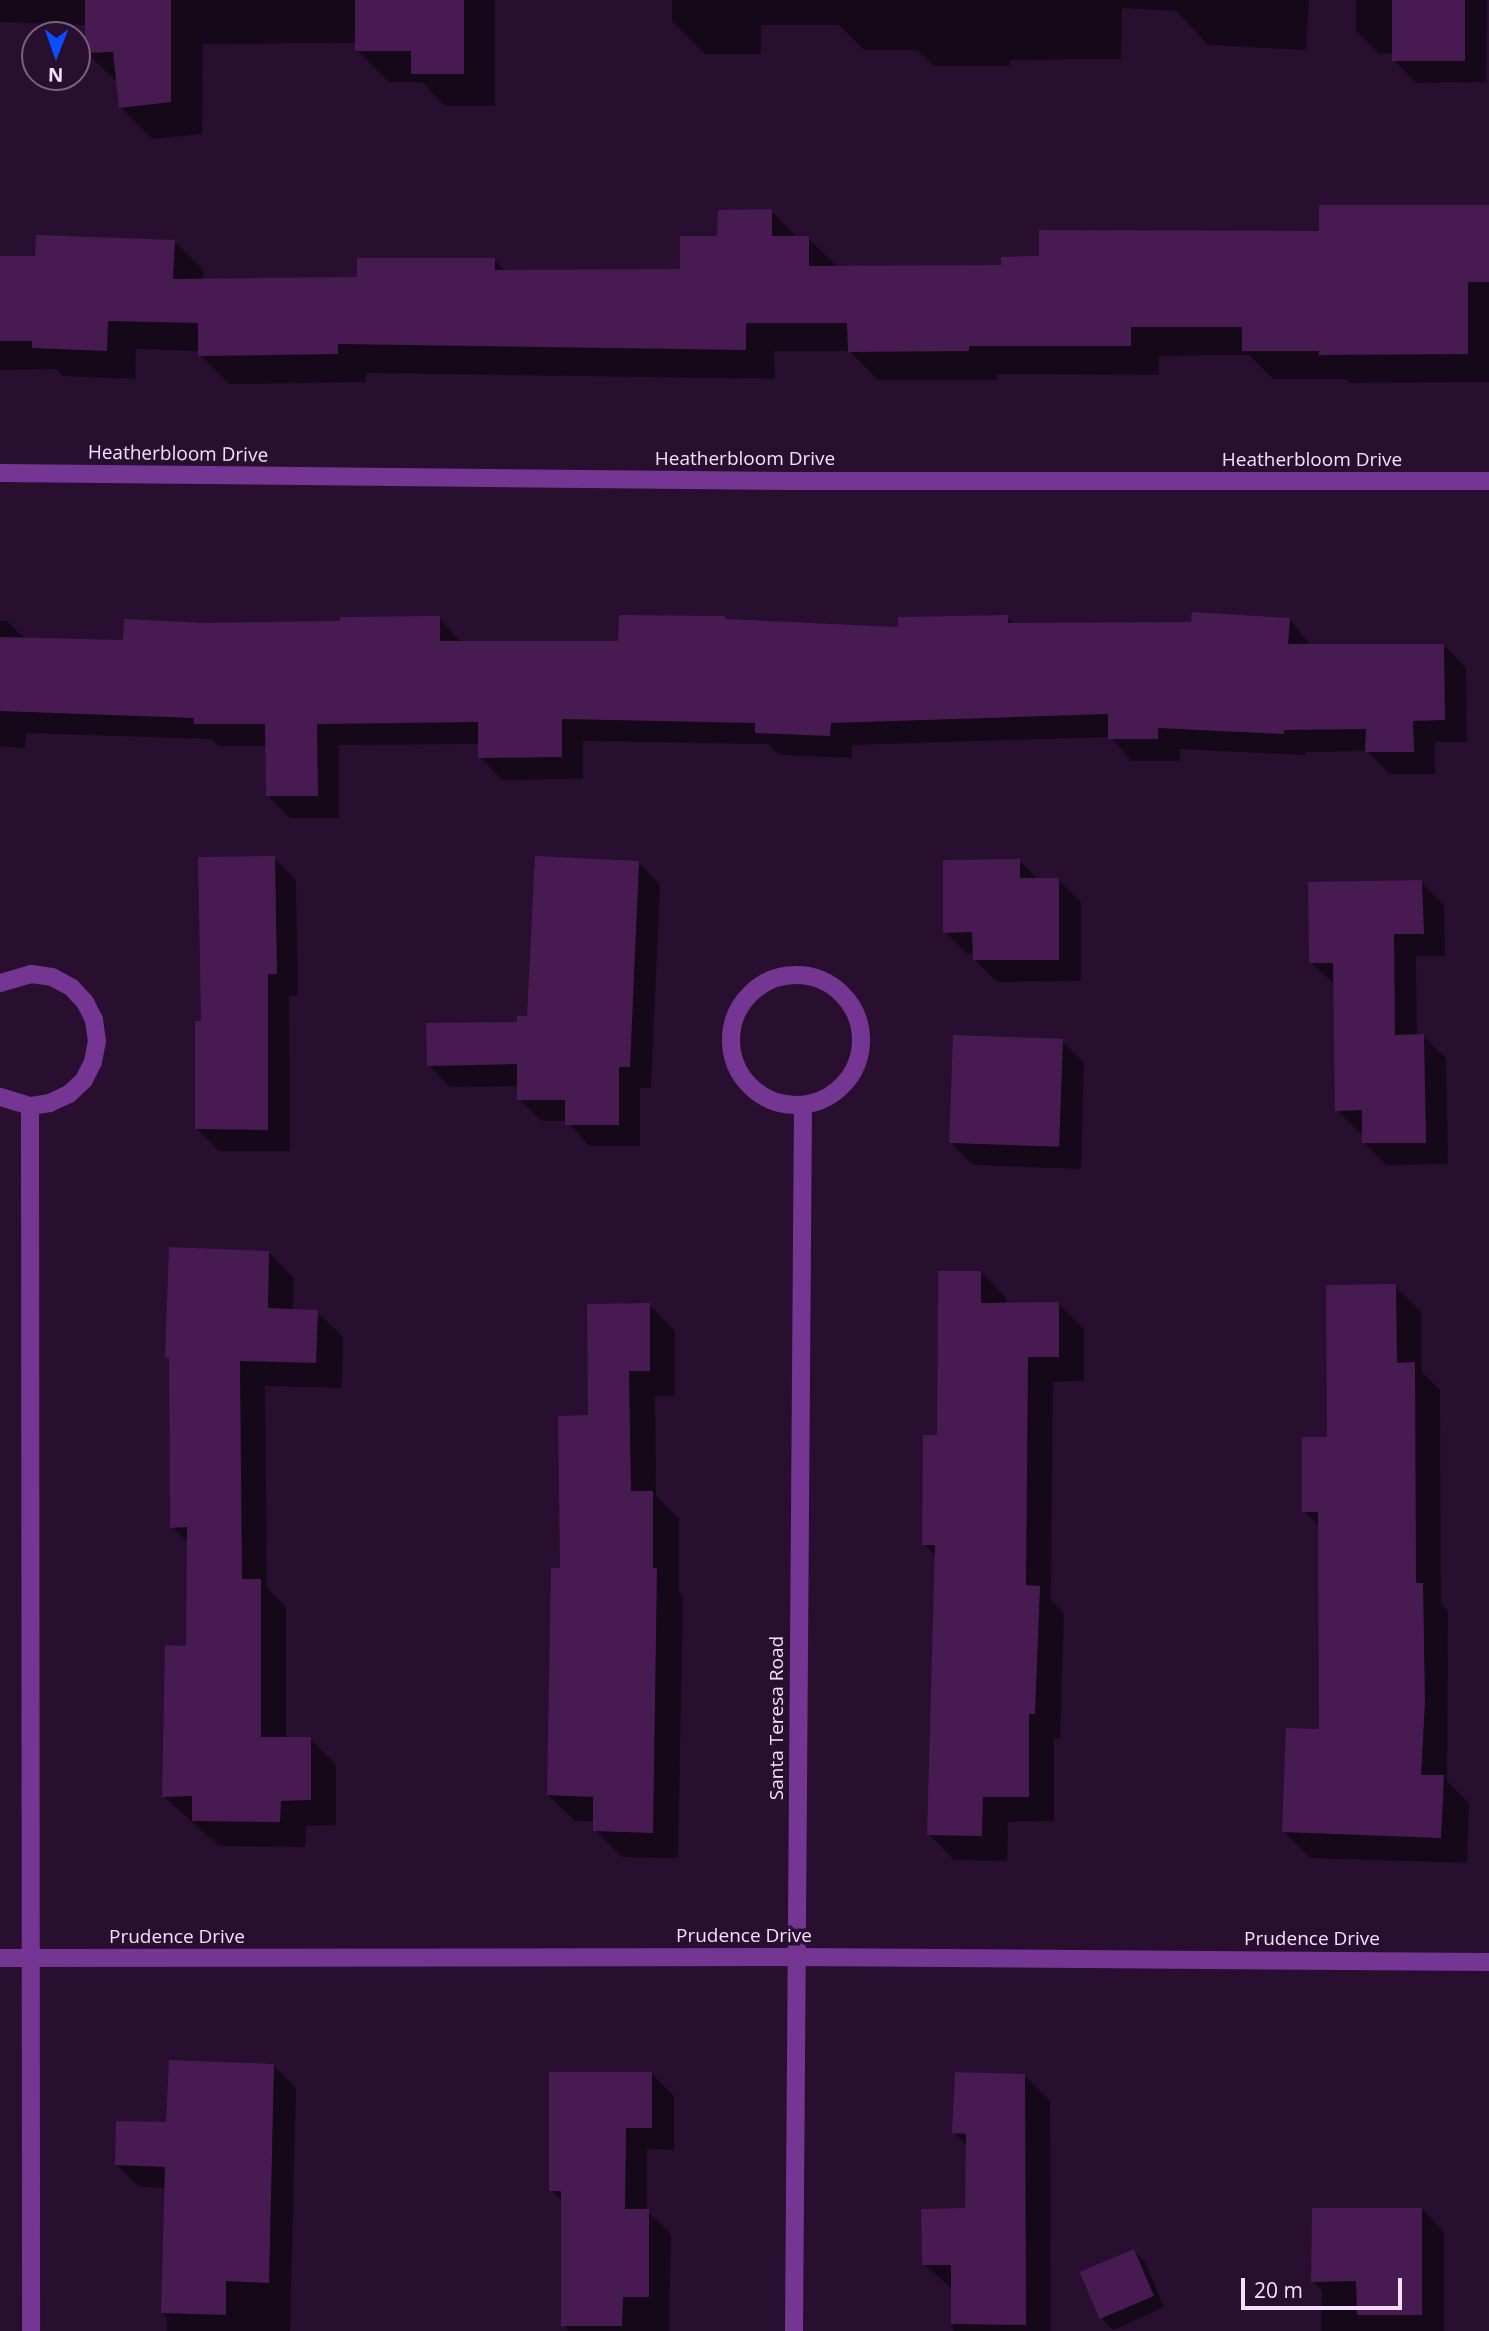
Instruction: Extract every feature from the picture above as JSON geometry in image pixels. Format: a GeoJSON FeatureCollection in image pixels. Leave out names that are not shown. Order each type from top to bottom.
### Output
{"type":"FeatureCollection","features":[{"type":"Feature","properties":{"kind":"street","name":"Heatherbloom Drive"},"geometry":{"type":"LineString","coordinates":[[0,474],[791,481],[1489,481]]}},
{"type":"Feature","properties":{"kind":"street"},"geometry":{"type":"LineString","coordinates":[[0,983],[31,974],[52,977],[71,987],[85,1002],[94,1020],[97,1041],[93,1062],[84,1080],[69,1094],[50,1103],[30,1106],[0,1097]]}},
{"type":"Feature","properties":{"kind":"street"},"geometry":{"type":"LineString","coordinates":[[788,975],[808,976],[828,982],[844,995],[856,1013],[862,1033],[857,1063],[840,1089],[822,1100],[803,1105],[780,1103],[759,1094],[743,1078],[733,1058],[731,1036],[736,1015],[748,995],[766,982],[788,975]]}},
{"type":"Feature","properties":{"kind":"street","name":"Santa Teresa Road"},"geometry":{"type":"LineString","coordinates":[[794,2331],[803,1105]]}},
{"type":"Feature","properties":{"kind":"street"},"geometry":{"type":"LineString","coordinates":[[30,1106],[31,2331]]}},
{"type":"Feature","properties":{"kind":"street","name":"Prudence Drive"},"geometry":{"type":"LineString","coordinates":[[0,1958],[796,1957],[1489,1962]]}},
{"type":"Feature","properties":{"kind":"building"},"geometry":{"type":"Polygon","coordinates":[[[85,0],[171,0],[171,102],[119,108],[113,52],[91,53],[91,21],[85,21],[85,0]]]}},
{"type":"Feature","properties":{"kind":"building"},"geometry":{"type":"Polygon","coordinates":[[[355,0],[464,0],[464,74],[411,74],[411,51],[355,51],[355,0]]]}},
{"type":"Feature","properties":{"kind":"building"},"geometry":{"type":"Polygon","coordinates":[[[1392,0],[1465,0],[1465,61],[1392,61],[1392,0]]]}},
{"type":"Feature","properties":{"kind":"building"},"geometry":{"type":"Polygon","coordinates":[[[1319,205],[1489,205],[1489,282],[1468,282],[1468,354],[1319,355],[1319,351],[1242,351],[1242,327],[1131,327],[1131,346],[969,346],[969,351],[848,352],[847,323],[746,323],[746,350],[338,344],[338,354],[198,356],[198,323],[108,321],[107,351],[32,348],[32,341],[0,341],[0,256],[35,256],[36,235],[175,240],[173,279],[357,277],[357,258],[495,258],[495,270],[680,269],[680,236],[717,236],[718,210],[772,209],[772,236],[809,236],[809,266],[1001,265],[1001,257],[1039,256],[1039,230],[1319,231],[1319,205]]]}},
{"type":"Feature","properties":{"kind":"building"},"geometry":{"type":"Polygon","coordinates":[[[1192,612],[1290,618],[1288,644],[1444,644],[1445,720],[1413,721],[1414,752],[1365,752],[1366,729],[1284,730],[1284,734],[1158,728],[1158,739],[1108,739],[1108,714],[831,723],[830,736],[755,733],[755,723],[562,719],[562,757],[478,758],[478,722],[317,724],[318,796],[266,796],[265,724],[194,724],[194,718],[0,711],[0,637],[123,640],[124,619],[206,623],[440,616],[440,641],[618,641],[619,615],[725,616],[725,619],[898,627],[898,617],[1008,615],[1008,623],[1191,622],[1192,612]]]}},
{"type":"Feature","properties":{"kind":"building"},"geometry":{"type":"Polygon","coordinates":[[[275,856],[277,974],[268,974],[268,1130],[195,1129],[195,1021],[201,1021],[198,857],[275,856]]]}},
{"type":"Feature","properties":{"kind":"building"},"geometry":{"type":"Polygon","coordinates":[[[535,856],[639,861],[630,1067],[619,1067],[619,1125],[565,1125],[565,1100],[517,1100],[517,1064],[427,1066],[426,1023],[517,1022],[517,1016],[527,1016],[535,856]]]}},
{"type":"Feature","properties":{"kind":"building"},"geometry":{"type":"Polygon","coordinates":[[[1020,859],[1020,878],[1059,878],[1059,960],[973,960],[972,932],[943,933],[943,860],[1020,859]]]}},
{"type":"Feature","properties":{"kind":"building"},"geometry":{"type":"Polygon","coordinates":[[[1422,880],[1424,934],[1394,934],[1395,1035],[1424,1034],[1426,1143],[1362,1143],[1362,1110],[1335,1111],[1333,963],[1309,963],[1308,882],[1422,880]]]}},
{"type":"Feature","properties":{"kind":"building"},"geometry":{"type":"Polygon","coordinates":[[[953,1035],[1063,1039],[1059,1147],[949,1143],[953,1035]]]}},
{"type":"Feature","properties":{"kind":"building"},"geometry":{"type":"Polygon","coordinates":[[[169,1247],[269,1251],[268,1308],[318,1310],[316,1363],[240,1361],[242,1579],[261,1579],[261,1737],[311,1737],[311,1800],[281,1801],[280,1822],[192,1821],[192,1796],[162,1797],[165,1645],[186,1646],[187,1527],[170,1528],[169,1358],[165,1358],[169,1247]]]}},
{"type":"Feature","properties":{"kind":"building"},"geometry":{"type":"Polygon","coordinates":[[[938,1271],[981,1271],[981,1303],[1059,1302],[1059,1357],[1028,1357],[1026,1585],[1040,1586],[1035,1714],[1029,1714],[1029,1797],[983,1797],[982,1836],[927,1835],[935,1545],[922,1545],[923,1435],[937,1435],[938,1271]]]}},
{"type":"Feature","properties":{"kind":"building"},"geometry":{"type":"Polygon","coordinates":[[[1396,1284],[1397,1363],[1415,1362],[1416,1583],[1423,1583],[1425,1702],[1421,1775],[1444,1775],[1441,1838],[1282,1832],[1286,1728],[1319,1729],[1318,1512],[1302,1512],[1302,1437],[1327,1437],[1326,1285],[1396,1284]]]}},
{"type":"Feature","properties":{"kind":"building"},"geometry":{"type":"Polygon","coordinates":[[[650,1303],[650,1371],[629,1371],[631,1491],[653,1491],[653,1568],[657,1568],[653,1833],[593,1831],[593,1797],[547,1795],[551,1568],[560,1568],[558,1416],[588,1415],[587,1304],[650,1303]]]}},
{"type":"Feature","properties":{"kind":"building"},"geometry":{"type":"Polygon","coordinates":[[[169,2060],[274,2064],[269,2283],[226,2281],[226,2315],[161,2313],[165,2167],[115,2165],[116,2121],[166,2122],[169,2060]]]}},
{"type":"Feature","properties":{"kind":"building"},"geometry":{"type":"Polygon","coordinates":[[[549,2072],[652,2072],[652,2128],[626,2128],[625,2209],[649,2209],[649,2297],[623,2297],[622,2326],[561,2326],[561,2191],[549,2191],[549,2072]]]}},
{"type":"Feature","properties":{"kind":"building"},"geometry":{"type":"Polygon","coordinates":[[[955,2072],[1025,2074],[1026,2325],[951,2324],[951,2265],[922,2265],[921,2209],[965,2208],[966,2134],[952,2133],[955,2072]]]}},
{"type":"Feature","properties":{"kind":"building"},"geometry":{"type":"Polygon","coordinates":[[[1312,2208],[1422,2208],[1422,2315],[1357,2315],[1356,2281],[1311,2282],[1312,2208]]]}},
{"type":"Feature","properties":{"kind":"building"},"geometry":{"type":"Polygon","coordinates":[[[1134,2249],[1154,2296],[1100,2319],[1080,2272],[1134,2249]]]}}]}
